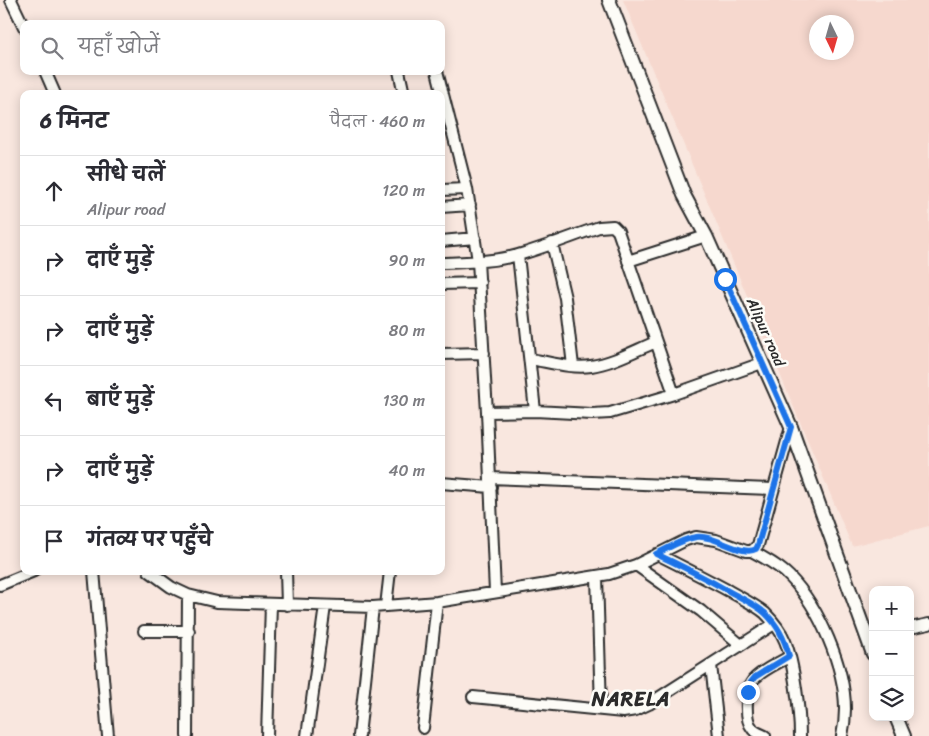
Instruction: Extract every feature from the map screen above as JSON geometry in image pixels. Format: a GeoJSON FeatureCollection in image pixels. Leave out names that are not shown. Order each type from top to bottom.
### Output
{"type":"FeatureCollection","features":[{"type":"Feature","properties":{"kind":"street"},"geometry":{"type":"LineString","coordinates":[[11,0],[21,20]]}},
{"type":"Feature","properties":{"kind":"street","name":"Alipur road"},"geometry":{"type":"LineString","coordinates":[[609,0],[684,195],[706,236],[791,427],[869,632]]}},
{"type":"Feature","properties":{"kind":"street"},"geometry":{"type":"LineString","coordinates":[[47,75],[53,90]]}},
{"type":"Feature","properties":{"kind":"street"},"geometry":{"type":"LineString","coordinates":[[400,75],[403,90]]}},
{"type":"Feature","properties":{"kind":"street"},"geometry":{"type":"LineString","coordinates":[[438,75],[442,90]]}},
{"type":"Feature","properties":{"kind":"street"},"geometry":{"type":"LineString","coordinates":[[445,102],[467,189],[478,261],[488,412],[495,592]]}},
{"type":"Feature","properties":{"kind":"street"},"geometry":{"type":"LineString","coordinates":[[445,190],[467,189]]}},
{"type":"Feature","properties":{"kind":"street"},"geometry":{"type":"LineString","coordinates":[[445,207],[470,206]]}},
{"type":"Feature","properties":{"kind":"street"},"geometry":{"type":"LineString","coordinates":[[445,263],[478,261],[518,255],[600,227],[613,226],[618,231],[674,394]]}},
{"type":"Feature","properties":{"kind":"street"},"geometry":{"type":"LineString","coordinates":[[628,260],[706,236]]}},
{"type":"Feature","properties":{"kind":"street"},"geometry":{"type":"LineString","coordinates":[[445,242],[475,238]]}},
{"type":"Feature","properties":{"kind":"street"},"geometry":{"type":"LineString","coordinates":[[552,243],[565,298],[573,366]]}},
{"type":"Feature","properties":{"kind":"street"},"geometry":{"type":"LineString","coordinates":[[518,255],[535,411]]}},
{"type":"Feature","properties":{"kind":"street"},"geometry":{"type":"LineString","coordinates":[[445,284],[480,283]]}},
{"type":"Feature","properties":{"kind":"street"},"geometry":{"type":"LineString","coordinates":[[530,359],[573,366],[591,366],[602,364],[656,342]]}},
{"type":"Feature","properties":{"kind":"street"},"geometry":{"type":"LineString","coordinates":[[445,354],[484,353]]}},
{"type":"Feature","properties":{"kind":"street"},"geometry":{"type":"LineString","coordinates":[[488,412],[610,413],[632,408],[762,363]]}},
{"type":"Feature","properties":{"kind":"street"},"geometry":{"type":"LineString","coordinates":[[752,551],[758,545],[791,427]]}},
{"type":"Feature","properties":{"kind":"street"},"geometry":{"type":"LineString","coordinates":[[445,484],[490,482],[773,489]]}},
{"type":"Feature","properties":{"kind":"street"},"geometry":{"type":"LineString","coordinates":[[155,575],[170,587],[188,595],[217,602],[373,607],[437,602],[622,571],[696,537],[706,537],[746,551],[752,551],[778,566],[805,596],[825,632],[842,684],[845,709],[842,736]]}},
{"type":"Feature","properties":{"kind":"street"},"geometry":{"type":"LineString","coordinates":[[656,554],[696,573],[766,613],[785,640],[794,680],[800,736]]}},
{"type":"Feature","properties":{"kind":"street"},"geometry":{"type":"LineString","coordinates":[[636,565],[701,611],[741,646]]}},
{"type":"Feature","properties":{"kind":"street"},"geometry":{"type":"LineString","coordinates":[[0,585],[24,575]]}},
{"type":"Feature","properties":{"kind":"street"},"geometry":{"type":"LineString","coordinates":[[94,575],[108,736]]}},
{"type":"Feature","properties":{"kind":"street"},"geometry":{"type":"LineString","coordinates":[[286,575],[286,605]]}},
{"type":"Feature","properties":{"kind":"street"},"geometry":{"type":"LineString","coordinates":[[386,606],[390,575]]}},
{"type":"Feature","properties":{"kind":"street"},"geometry":{"type":"LineString","coordinates":[[596,576],[601,710]]}},
{"type":"Feature","properties":{"kind":"street"},"geometry":{"type":"LineString","coordinates":[[187,736],[188,595]]}},
{"type":"Feature","properties":{"kind":"street"},"geometry":{"type":"LineString","coordinates":[[422,728],[437,602]]}},
{"type":"Feature","properties":{"kind":"street"},"geometry":{"type":"LineString","coordinates":[[267,736],[271,604]]}},
{"type":"Feature","properties":{"kind":"street"},"geometry":{"type":"LineString","coordinates":[[307,736],[325,606]]}},
{"type":"Feature","properties":{"kind":"street"},"geometry":{"type":"LineString","coordinates":[[359,736],[373,607]]}},
{"type":"Feature","properties":{"kind":"street"},"geometry":{"type":"LineString","coordinates":[[473,697],[623,712],[636,710],[712,665],[774,624]]}},
{"type":"Feature","properties":{"kind":"street"},"geometry":{"type":"LineString","coordinates":[[914,627],[929,624]]}},
{"type":"Feature","properties":{"kind":"street"},"geometry":{"type":"LineString","coordinates":[[144,631],[189,631]]}},
{"type":"Feature","properties":{"kind":"street"},"geometry":{"type":"LineString","coordinates":[[765,736],[752,728],[749,723],[749,686],[755,677],[789,656]]}},
{"type":"Feature","properties":{"kind":"street"},"geometry":{"type":"LineString","coordinates":[[712,665],[719,736]]}},
{"type":"Feature","properties":{"kind":"street"},"geometry":{"type":"LineString","coordinates":[[898,721],[904,736]]}},
{"type":"Feature","properties":{"kind":"shaded area"},"geometry":{"type":"Polygon","coordinates":[[[623,0],[929,0],[929,526],[852,546],[623,0]]]}},
{"type":"Feature","properties":{"kind":"district","name":"NARELA"},"geometry":{"type":"Point","coordinates":[631,699]}},
{"type":"Feature","properties":{"kind":"route"},"geometry":{"type":"LineString","coordinates":[[725,279],[791,427],[756,549],[746,551],[706,537],[696,537],[656,554],[751,603],[766,613],[780,632],[785,640],[789,656],[755,677],[749,686],[748,692]]}}]}
